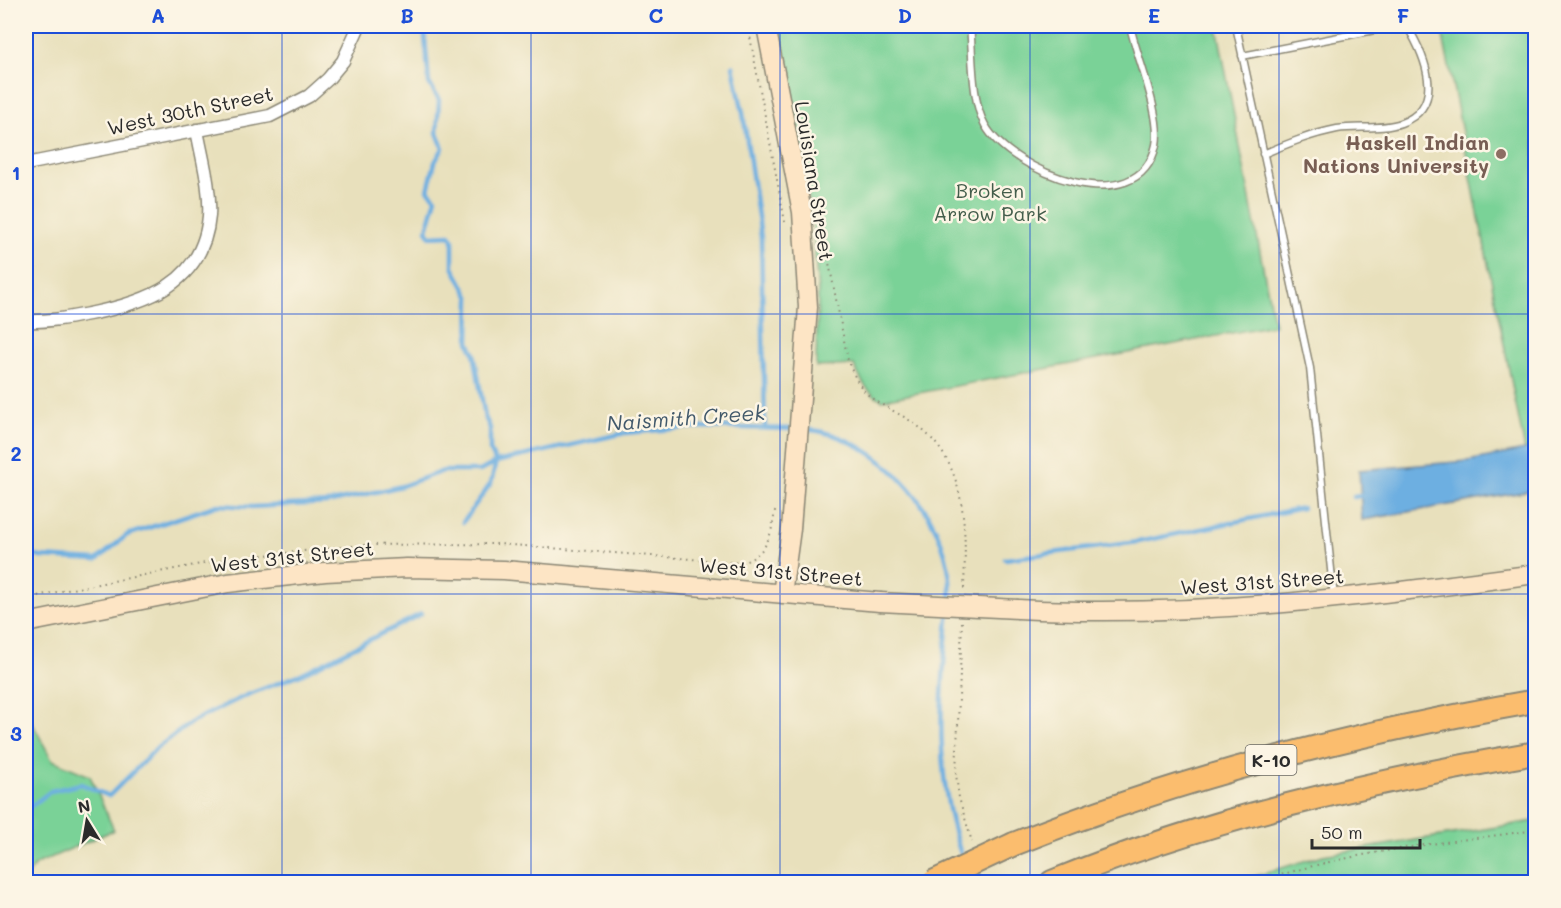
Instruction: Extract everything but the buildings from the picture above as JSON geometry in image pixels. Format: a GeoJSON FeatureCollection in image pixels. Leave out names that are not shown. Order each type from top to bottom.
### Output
{"type":"FeatureCollection","features":[{"type":"Feature","properties":{"kind":"highway","name":"K-10"},"geometry":{"type":"LineString","coordinates":[[933,882],[1014,844],[1108,810],[1294,753],[1400,727],[1536,701]]}},
{"type":"Feature","properties":{"kind":"highway","name":"K-10"},"geometry":{"type":"LineString","coordinates":[[1052,882],[1138,850],[1244,818],[1356,790],[1536,753]]}},
{"type":"Feature","properties":{"kind":"main road","name":"Louisiana Street"},"geometry":{"type":"LineString","coordinates":[[766,26],[795,172],[805,247],[808,307],[804,381],[782,594]]}},
{"type":"Feature","properties":{"kind":"main road","name":"West 31st Street"},"geometry":{"type":"LineString","coordinates":[[26,623],[228,583],[325,572],[407,568],[504,570],[880,602],[1095,612],[1185,610],[1334,598],[1536,574]]}},
{"type":"Feature","properties":{"kind":"street","name":"West 30th Street"},"geometry":{"type":"LineString","coordinates":[[26,164],[270,116],[309,96],[343,61],[359,26]]}},
{"type":"Feature","properties":{"kind":"street"},"geometry":{"type":"LineString","coordinates":[[26,321],[62,319],[139,303],[157,295],[187,270],[206,234],[209,216],[209,196],[197,130]]}},
{"type":"Feature","properties":{"kind":"lane"},"geometry":{"type":"LineString","coordinates":[[970,26],[979,111],[993,138],[1012,154],[1055,176],[1084,184],[1105,186],[1135,177],[1149,163],[1156,144],[1155,116],[1130,26]]}},
{"type":"Feature","properties":{"kind":"lane"},"geometry":{"type":"LineString","coordinates":[[1236,26],[1310,368],[1334,598]]}},
{"type":"Feature","properties":{"kind":"lane"},"geometry":{"type":"LineString","coordinates":[[1242,56],[1395,26]]}},
{"type":"Feature","properties":{"kind":"lane"},"geometry":{"type":"LineString","coordinates":[[1263,154],[1307,136],[1338,129],[1400,123],[1421,112],[1429,98],[1426,73],[1420,49],[1407,26]]}},
{"type":"Feature","properties":{"kind":"path"},"geometry":{"type":"LineString","coordinates":[[748,26],[786,226]]}},
{"type":"Feature","properties":{"kind":"path"},"geometry":{"type":"LineString","coordinates":[[819,209],[849,361],[857,381],[872,400],[910,420],[924,432],[939,449],[957,480],[965,522],[963,598]]}},
{"type":"Feature","properties":{"kind":"path"},"geometry":{"type":"LineString","coordinates":[[962,620],[956,774],[959,798],[972,843]]}},
{"type":"Feature","properties":{"kind":"path"},"geometry":{"type":"LineString","coordinates":[[1259,882],[1365,854],[1536,830]]}},
{"type":"Feature","properties":{"kind":"green space","name":"Broken Arrow Park"},"geometry":{"type":"Polygon","coordinates":[[[776,26],[1217,26],[1274,325],[882,400],[865,385],[854,365],[816,367],[818,293],[812,218],[776,26]]]}},
{"type":"Feature","properties":{"kind":"green space","name":"Haskell Indian Nations University"},"geometry":{"type":"Polygon","coordinates":[[[1441,26],[1535,26],[1534,496],[1441,26]]]}},
{"type":"Feature","properties":{"kind":"green space"},"geometry":{"type":"Polygon","coordinates":[[[26,711],[52,760],[90,776],[114,830],[36,864],[26,878],[26,711]]]}},
{"type":"Feature","properties":{"kind":"green space"},"geometry":{"type":"Polygon","coordinates":[[[1535,821],[1535,882],[1237,882],[1323,855],[1535,821]]]}},
{"type":"Feature","properties":{"kind":"water"},"geometry":{"type":"Polygon","coordinates":[[[1535,448],[1535,490],[1362,520],[1359,470],[1468,461],[1535,448]]]}},
{"type":"Feature","properties":{"kind":"waterway"},"geometry":{"type":"LineString","coordinates":[[424,26],[429,83],[439,100],[437,133],[443,148],[435,162],[428,190],[436,198],[427,230],[430,236],[450,235],[453,239],[453,267],[470,298],[469,342],[474,353],[485,417],[490,428],[490,450],[496,462],[491,483],[463,522]]}},
{"type":"Feature","properties":{"kind":"waterway"},"geometry":{"type":"LineString","coordinates":[[733,66],[743,113],[761,237],[765,426]]}},
{"type":"Feature","properties":{"kind":"waterway","name":"Naismith Creek"},"geometry":{"type":"LineString","coordinates":[[26,553],[41,557],[97,560],[127,535],[218,505],[252,507],[327,503],[402,486],[443,471],[480,471],[496,462],[625,433],[696,427],[796,429]]}},
{"type":"Feature","properties":{"kind":"waterway","name":"Naismith Creek"},"geometry":{"type":"LineString","coordinates":[[804,429],[833,435],[861,448],[887,466],[909,488],[928,514],[941,542],[949,572],[950,601]]}},
{"type":"Feature","properties":{"kind":"waterway"},"geometry":{"type":"LineString","coordinates":[[1354,497],[1366,495]]}},
{"type":"Feature","properties":{"kind":"waterway"},"geometry":{"type":"LineString","coordinates":[[1005,559],[1138,542],[1302,508]]}},
{"type":"Feature","properties":{"kind":"waterway","name":"Naismith Creek"},"geometry":{"type":"LineString","coordinates":[[949,610],[943,673],[943,769],[947,800],[964,862]]}},
{"type":"Feature","properties":{"kind":"waterway"},"geometry":{"type":"LineString","coordinates":[[26,810],[51,791],[81,784],[109,796],[157,748],[193,721],[247,695],[301,674],[421,614]]}},
{"type":"Feature","properties":{"kind":"waterway","name":"Naismith Creek"},"geometry":{"type":"LineString","coordinates":[[968,872],[972,882]]}},
{"type":"Feature","properties":{"kind":"place","name":"Haskell Indian Nations University"},"geometry":{"type":"Point","coordinates":[1501,154]}}]}
